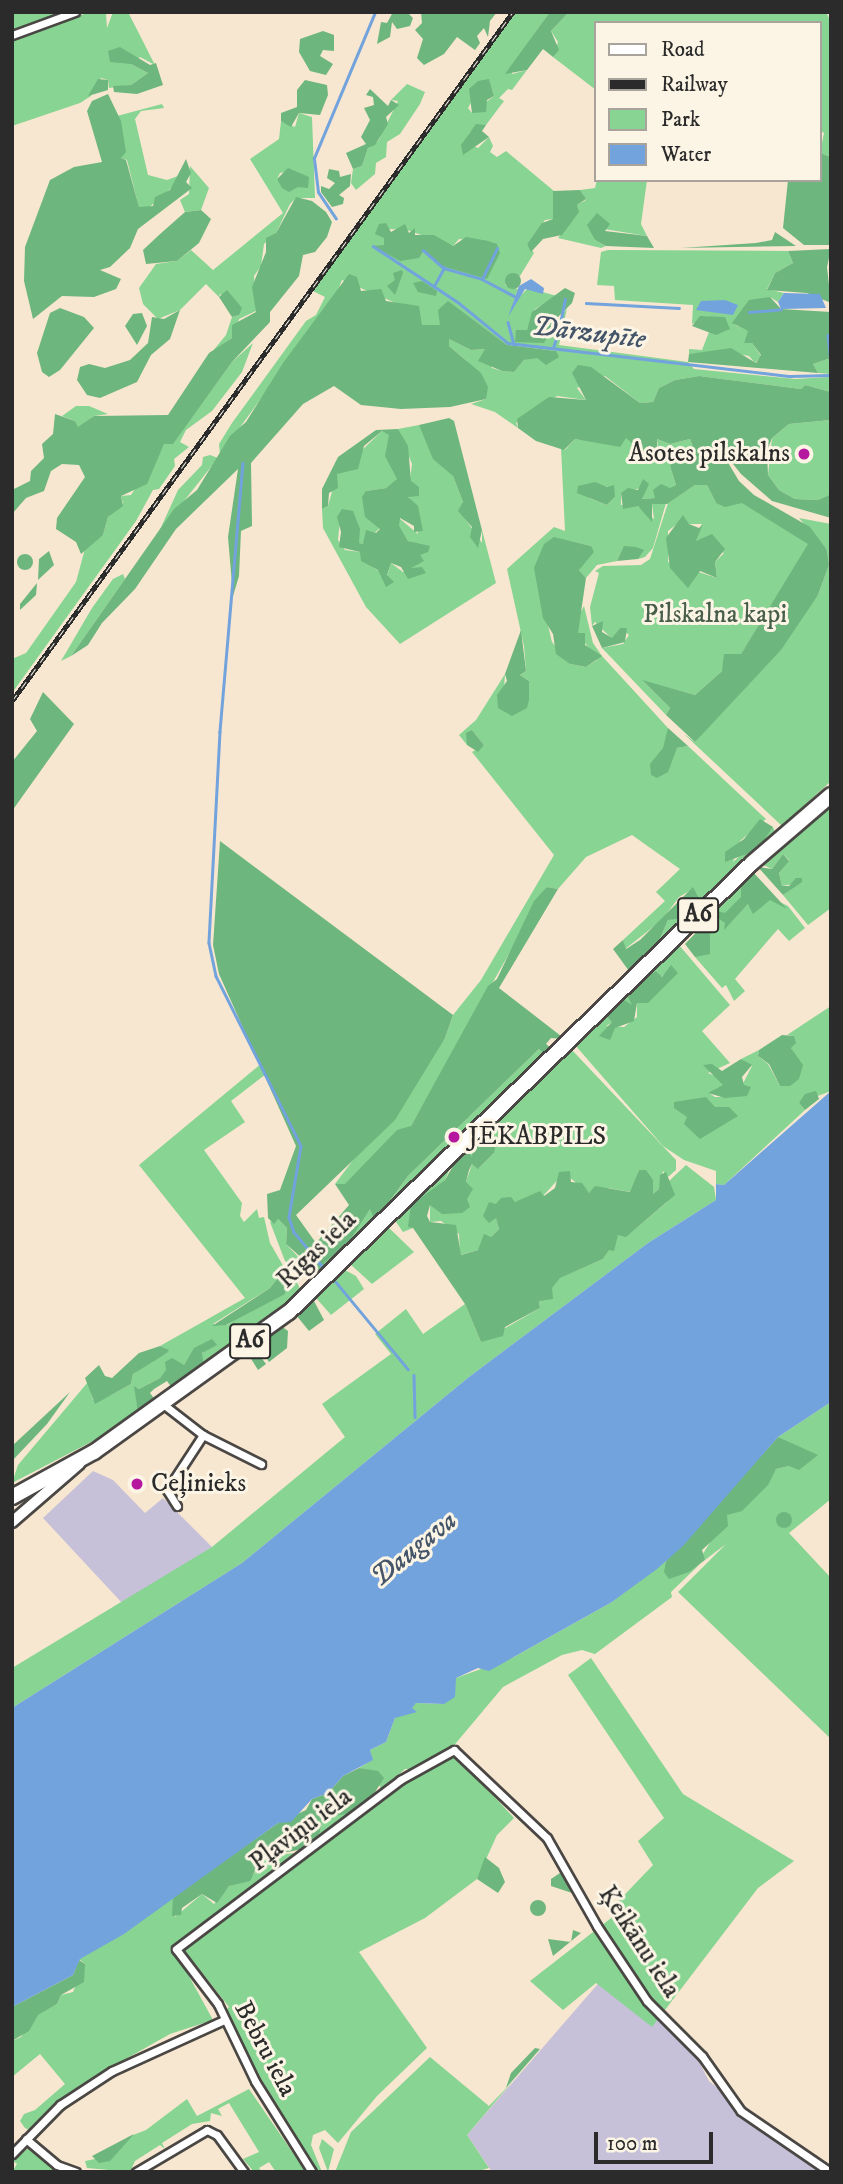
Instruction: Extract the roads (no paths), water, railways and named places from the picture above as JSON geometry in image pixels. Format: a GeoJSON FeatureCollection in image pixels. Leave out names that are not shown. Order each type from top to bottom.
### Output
{"type":"FeatureCollection","features":[{"type":"Feature","properties":{"kind":"highway","name":"Rīgas iela"},"geometry":{"type":"LineString","coordinates":[[83,1459],[163,1404],[311,1293],[752,863],[831,795]]}},
{"type":"Feature","properties":{"kind":"highway","name":"A6"},"geometry":{"type":"LineString","coordinates":[[12,1497],[83,1459]]}},
{"type":"Feature","properties":{"kind":"main road","name":"Rīgas iela"},"geometry":{"type":"LineString","coordinates":[[12,1522],[83,1459]]}},
{"type":"Feature","properties":{"kind":"street"},"geometry":{"type":"LineString","coordinates":[[12,35],[75,12]]}},
{"type":"Feature","properties":{"kind":"street"},"geometry":{"type":"LineString","coordinates":[[163,1404],[203,1435],[261,1464]]}},
{"type":"Feature","properties":{"kind":"street"},"geometry":{"type":"LineString","coordinates":[[177,1506],[167,1490],[203,1435]]}},
{"type":"Feature","properties":{"kind":"street","name":"Pļaviņu iela"},"geometry":{"type":"LineString","coordinates":[[176,1949],[400,1780],[454,1750]]}},
{"type":"Feature","properties":{"kind":"street","name":"Ķeikānu iela"},"geometry":{"type":"LineString","coordinates":[[454,1750],[547,1838],[597,1926],[648,2001],[702,2056],[741,2111],[830,2172]]}},
{"type":"Feature","properties":{"kind":"street","name":"Bebru iela"},"geometry":{"type":"LineString","coordinates":[[176,1949],[224,2020],[255,2081],[312,2172]]}},
{"type":"Feature","properties":{"kind":"street"},"geometry":{"type":"LineString","coordinates":[[12,2154],[60,2105],[112,2071],[224,2020]]}},
{"type":"Feature","properties":{"kind":"street"},"geometry":{"type":"LineString","coordinates":[[136,2172],[207,2130],[217,2135],[244,2172]]}},
{"type":"Feature","properties":{"kind":"street"},"geometry":{"type":"LineString","coordinates":[[26,2139],[57,2165],[75,2172]]}},
{"type":"Feature","properties":{"kind":"water"},"geometry":{"type":"Polygon","coordinates":[[[531,279],[544,288],[543,294],[525,289],[508,317],[519,286],[531,279]]]}},
{"type":"Feature","properties":{"kind":"water"},"geometry":{"type":"Polygon","coordinates":[[[784,293],[820,294],[826,308],[781,309],[778,302],[784,293]]]}},
{"type":"Feature","properties":{"kind":"water"},"geometry":{"type":"Polygon","coordinates":[[[725,300],[738,305],[733,315],[696,310],[701,301],[725,300]]]}},
{"type":"Feature","properties":{"kind":"water","name":"Daugava"},"geometry":{"type":"Polygon","coordinates":[[[831,1091],[831,1402],[778,1437],[683,1546],[657,1569],[612,1602],[489,1671],[478,1668],[456,1678],[455,1697],[444,1704],[416,1703],[412,1708],[417,1712],[395,1718],[386,1742],[370,1750],[373,1760],[343,1776],[328,1793],[312,1799],[291,1822],[278,1823],[124,1934],[80,1959],[73,1975],[12,2007],[12,1708],[242,1563],[469,1377],[648,1243],[716,1200],[716,1184],[724,1185],[831,1091]]]}},
{"type":"Feature","properties":{"kind":"waterway","name":"Dārzupīte"},"geometry":{"type":"LineString","coordinates":[[336,219],[318,192],[314,158],[375,12]]}},
{"type":"Feature","properties":{"kind":"waterway","name":"Dārzupīte"},"geometry":{"type":"LineString","coordinates":[[373,246],[459,303],[508,343],[790,376],[831,375]]}},
{"type":"Feature","properties":{"kind":"waterway"},"geometry":{"type":"LineString","coordinates":[[482,279],[497,248]]}},
{"type":"Feature","properties":{"kind":"waterway"},"geometry":{"type":"LineString","coordinates":[[423,250],[444,268]]}},
{"type":"Feature","properties":{"kind":"waterway"},"geometry":{"type":"LineString","coordinates":[[434,286],[444,268],[482,279],[516,297]]}},
{"type":"Feature","properties":{"kind":"waterway"},"geometry":{"type":"LineString","coordinates":[[561,319],[565,299]]}},
{"type":"Feature","properties":{"kind":"waterway"},"geometry":{"type":"LineString","coordinates":[[586,303],[679,308]]}},
{"type":"Feature","properties":{"kind":"waterway"},"geometry":{"type":"LineString","coordinates":[[749,312],[781,309]]}},
{"type":"Feature","properties":{"kind":"waterway"},"geometry":{"type":"LineString","coordinates":[[508,322],[514,344]]}},
{"type":"Feature","properties":{"kind":"waterway"},"geometry":{"type":"LineString","coordinates":[[553,348],[559,328]]}},
{"type":"Feature","properties":{"kind":"waterway"},"geometry":{"type":"LineString","coordinates":[[828,335],[831,365]]}},
{"type":"Feature","properties":{"kind":"waterway"},"geometry":{"type":"LineString","coordinates":[[243,463],[220,732],[209,943],[216,976],[301,1146],[289,1217],[294,1232],[322,1266]]}},
{"type":"Feature","properties":{"kind":"waterway"},"geometry":{"type":"LineString","coordinates":[[336,1282],[408,1369]]}},
{"type":"Feature","properties":{"kind":"waterway"},"geometry":{"type":"LineString","coordinates":[[414,1375],[415,1417]]}},
{"type":"Feature","properties":{"kind":"railway"},"geometry":{"type":"LineString","coordinates":[[12,701],[513,12]]}},
{"type":"Feature","properties":{"kind":"place","name":"Asotes pilskalns"},"geometry":{"type":"Point","coordinates":[804,454]}},
{"type":"Feature","properties":{"kind":"place","name":"JĒKABPILS"},"geometry":{"type":"Point","coordinates":[454,1137]}},
{"type":"Feature","properties":{"kind":"place","name":"Ceļinieks"},"geometry":{"type":"Point","coordinates":[137,1484]}},
{"type":"Feature","properties":{"kind":"park label","name":"Pilskalna kapi"},"geometry":{"type":"Point","coordinates":[715,615]}}]}
